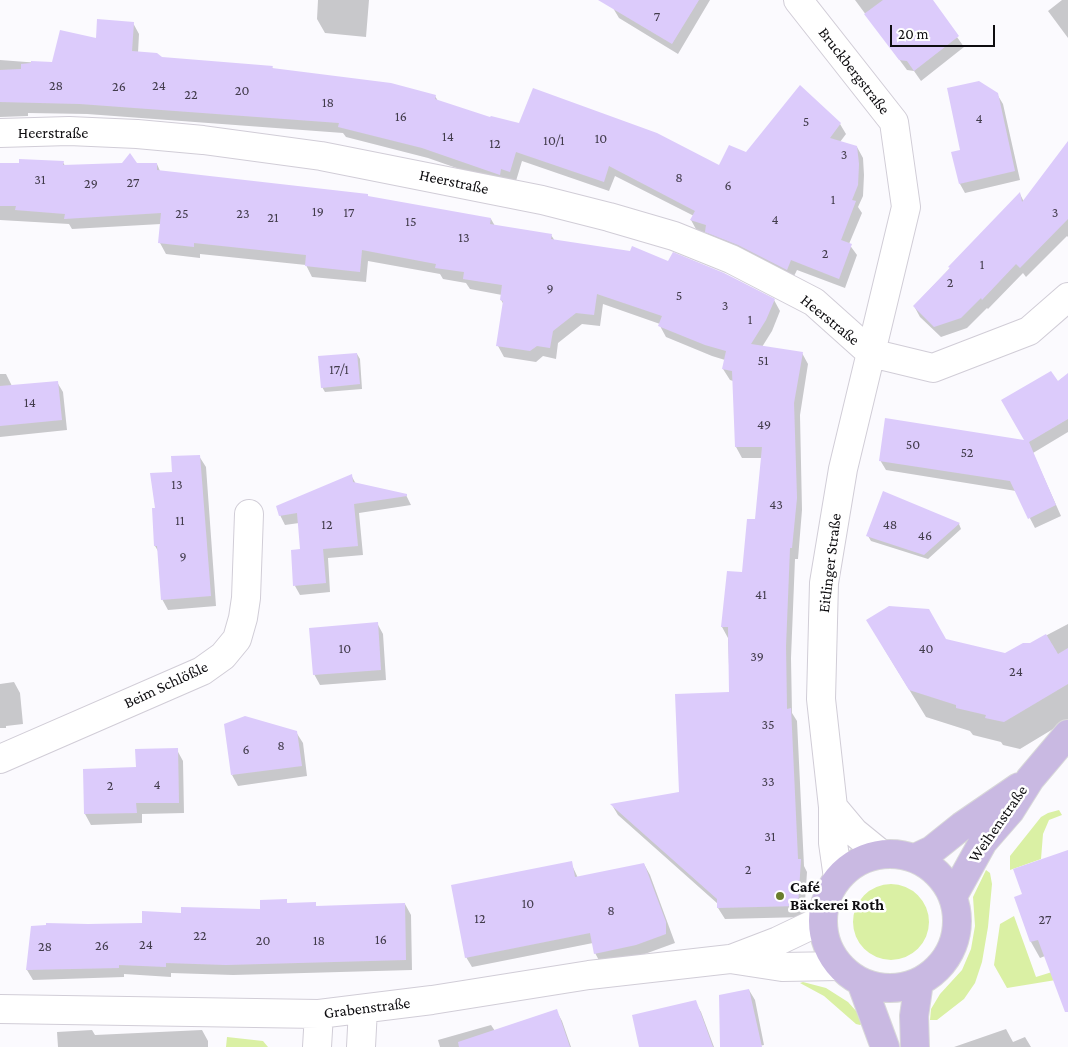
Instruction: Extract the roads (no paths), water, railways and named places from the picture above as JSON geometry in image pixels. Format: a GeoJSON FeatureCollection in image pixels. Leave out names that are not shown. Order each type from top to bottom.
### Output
{"type":"FeatureCollection","features":[{"type":"Feature","properties":{"kind":"main road","name":"Weihenstraße"},"geometry":{"type":"LineString","coordinates":[[953,896],[983,842],[1010,812],[1030,779],[1068,734]]}},
{"type":"Feature","properties":{"kind":"main road","name":"Weihenstraße"},"geometry":{"type":"LineString","coordinates":[[915,858],[932,850],[962,826],[1030,779]]}},
{"type":"Feature","properties":{"kind":"main road"},"geometry":{"type":"LineString","coordinates":[[881,854],[896,854],[915,858],[926,864],[942,878],[953,896],[958,922],[955,940],[947,957],[934,972],[919,982],[898,988],[879,988],[861,982],[839,966],[825,939],[822,920],[826,898],[838,878],[855,864],[867,858],[881,854]]}},
{"type":"Feature","properties":{"kind":"main road"},"geometry":{"type":"LineString","coordinates":[[861,982],[885,1047]]}},
{"type":"Feature","properties":{"kind":"main road"},"geometry":{"type":"LineString","coordinates":[[916,1047],[914,1016],[919,982]]}},
{"type":"Feature","properties":{"kind":"street","name":"Bruckbergstraße"},"geometry":{"type":"LineString","coordinates":[[798,0],[894,122],[906,207],[871,353]]}},
{"type":"Feature","properties":{"kind":"street","name":"Heerstraße"},"geometry":{"type":"LineString","coordinates":[[0,133],[69,131],[137,134],[203,140],[340,160],[571,207],[674,236],[731,259],[814,302],[871,353]]}},
{"type":"Feature","properties":{"kind":"street"},"geometry":{"type":"LineString","coordinates":[[871,353],[933,368],[1028,331],[1068,297]]}},
{"type":"Feature","properties":{"kind":"street","name":"Eitlinger Straße"},"geometry":{"type":"LineString","coordinates":[[838,878],[833,843],[833,807],[821,699],[824,583],[843,469],[871,353]]}},
{"type":"Feature","properties":{"kind":"street","name":"Beim Schlößle"},"geometry":{"type":"LineString","coordinates":[[0,759],[202,671],[223,656],[236,639],[243,618],[246,598],[249,514]]}},
{"type":"Feature","properties":{"kind":"street"},"geometry":{"type":"LineString","coordinates":[[833,807],[854,832],[881,854]]}},
{"type":"Feature","properties":{"kind":"street","name":"Grabenstraße"},"geometry":{"type":"LineString","coordinates":[[0,1009],[318,1014],[589,975],[730,959],[778,941],[822,920]]}},
{"type":"Feature","properties":{"kind":"street","name":"Grabenstraße"},"geometry":{"type":"LineString","coordinates":[[730,959],[782,967],[839,966]]}},
{"type":"Feature","properties":{"kind":"street"},"geometry":{"type":"LineString","coordinates":[[361,1047],[362,1009]]}},
{"type":"Feature","properties":{"kind":"street"},"geometry":{"type":"LineString","coordinates":[[317,1047],[318,1014]]}},
{"type":"Feature","properties":{"kind":"place","name":"Café Bäckerei Roth"},"geometry":{"type":"Point","coordinates":[780,896]}}]}
